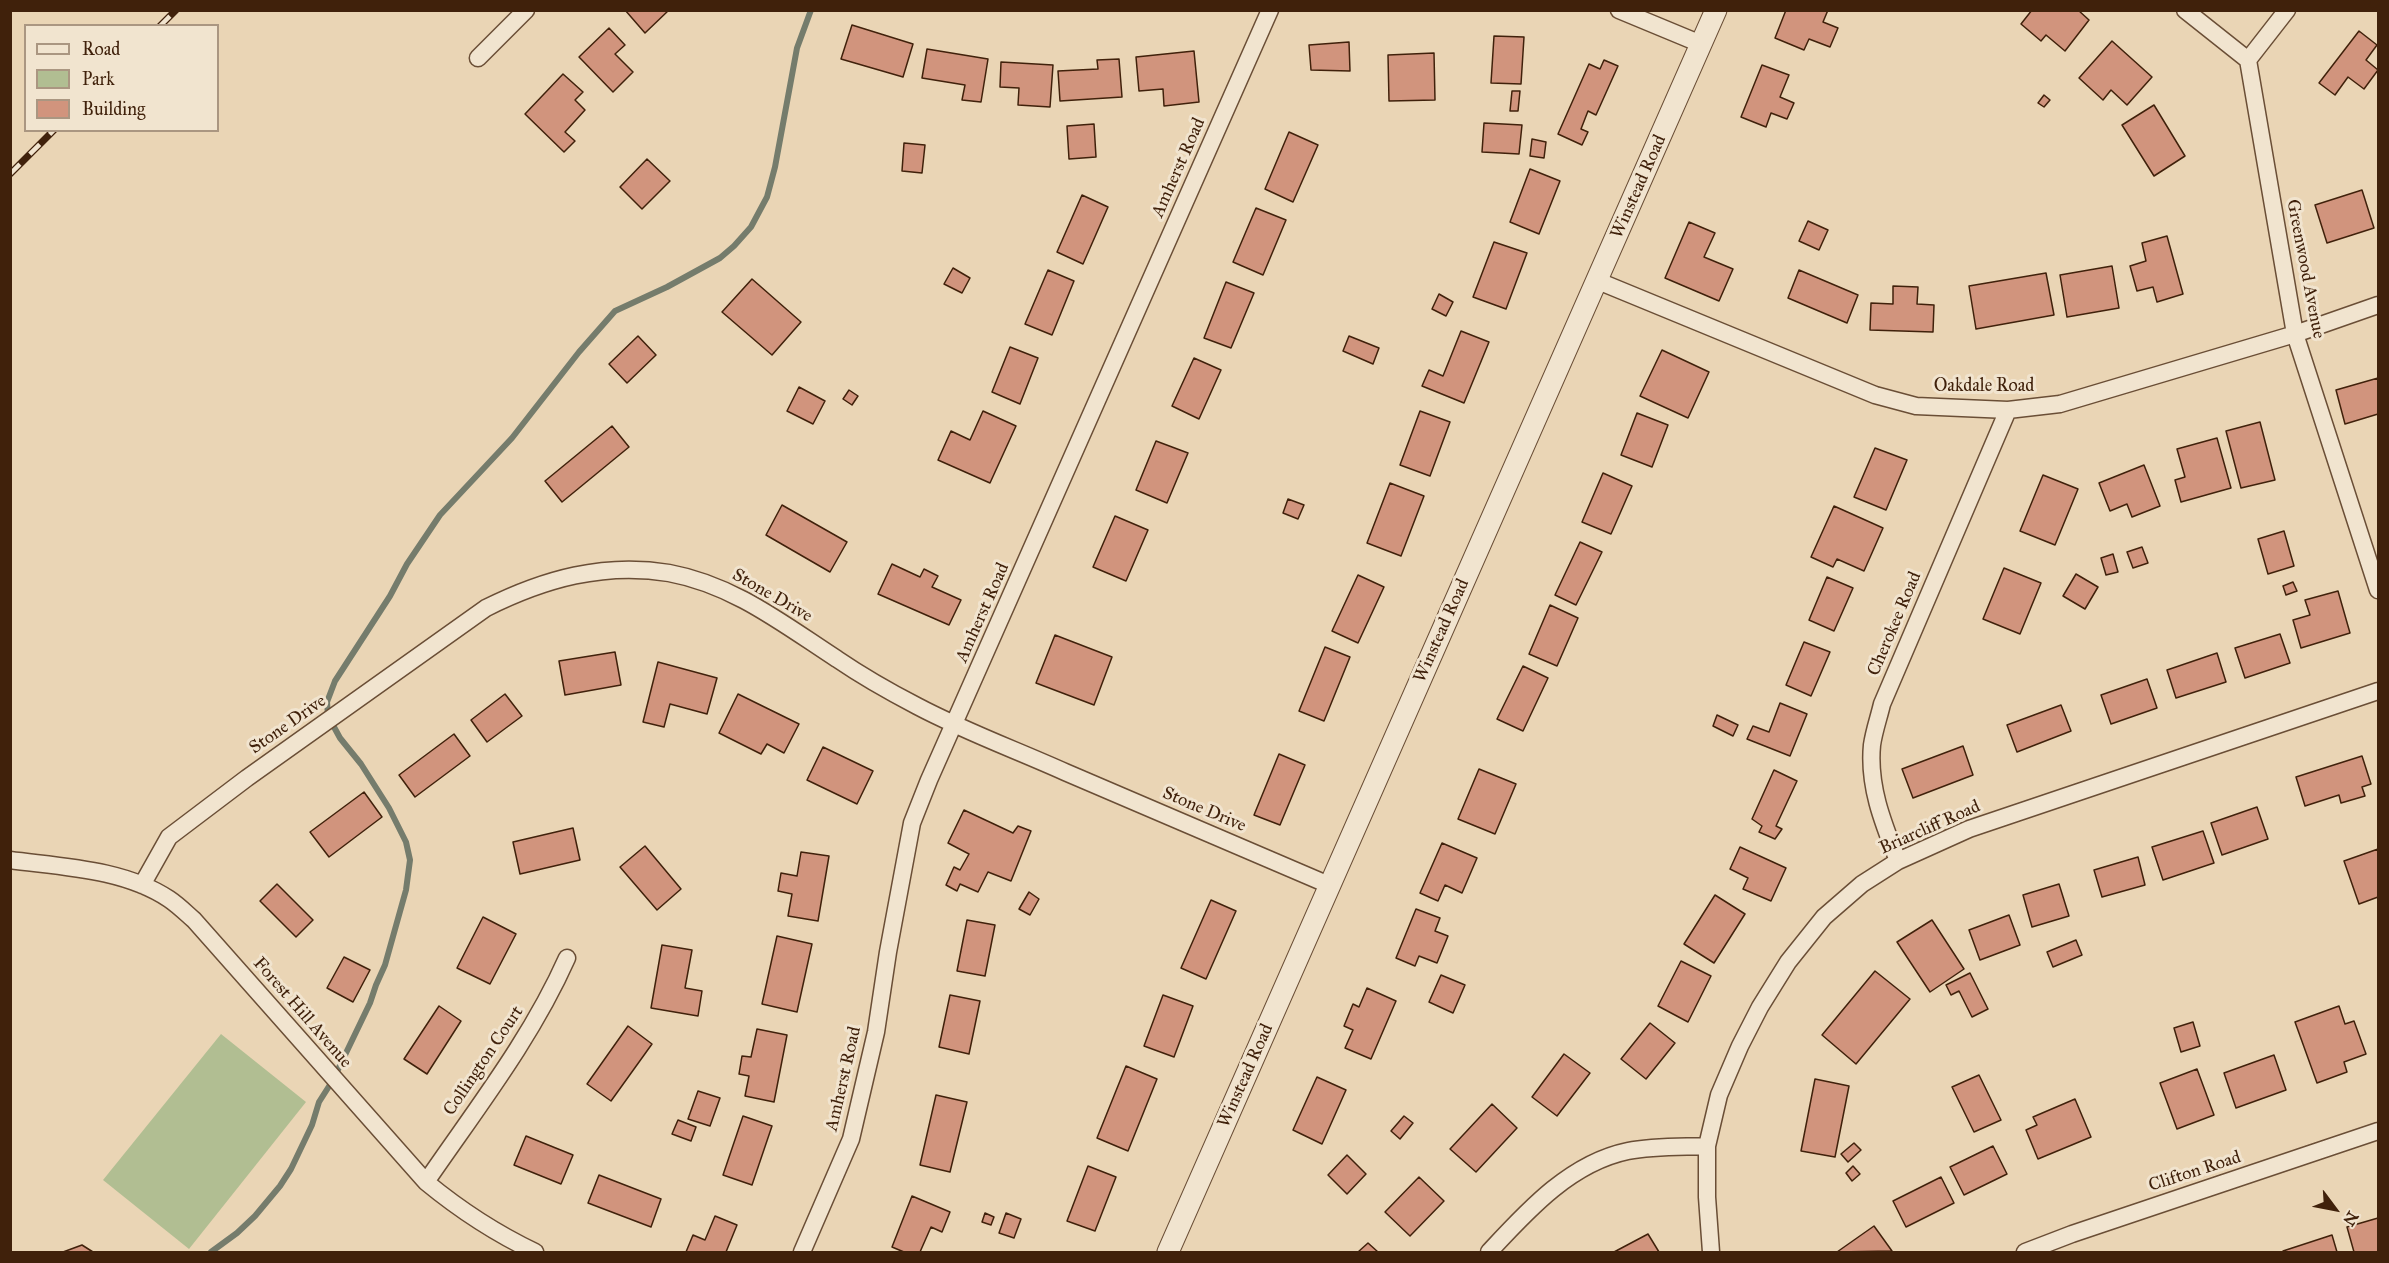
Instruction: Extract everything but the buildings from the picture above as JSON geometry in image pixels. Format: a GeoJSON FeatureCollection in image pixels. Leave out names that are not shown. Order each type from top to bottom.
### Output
{"type":"FeatureCollection","features":[{"type":"Feature","properties":{"kind":"street"},"geometry":{"type":"LineString","coordinates":[[478,58],[526,10]]}},
{"type":"Feature","properties":{"kind":"street","name":"Amherst Road"},"geometry":{"type":"LineString","coordinates":[[802,1252],[851,1139],[876,1032],[912,823],[1270,10]]}},
{"type":"Feature","properties":{"kind":"street"},"geometry":{"type":"LineString","coordinates":[[1619,10],[1701,44]]}},
{"type":"Feature","properties":{"kind":"street","name":"Winstead Road"},"geometry":{"type":"LineString","coordinates":[[1168,1252],[1716,10]]}},
{"type":"Feature","properties":{"kind":"street"},"geometry":{"type":"LineString","coordinates":[[2185,10],[2248,60],[2287,10]]}},
{"type":"Feature","properties":{"kind":"street","name":"Greenwood Avenue"},"geometry":{"type":"LineString","coordinates":[[2248,60],[2295,334],[2379,590]]}},
{"type":"Feature","properties":{"kind":"street","name":"Oakdale Road"},"geometry":{"type":"LineString","coordinates":[[1598,280],[1875,395],[1916,406],[2008,410],[2060,404],[2295,334],[2379,305]]}},
{"type":"Feature","properties":{"kind":"street","name":"Cherokee Road"},"geometry":{"type":"LineString","coordinates":[[1898,861],[1872,782],[1872,744],[1882,704],[2008,410]]}},
{"type":"Feature","properties":{"kind":"street","name":"Stone Drive"},"geometry":{"type":"LineString","coordinates":[[142,885],[169,837],[247,778],[486,608],[522,590],[557,578],[593,571],[624,569],[669,573],[709,583],[751,602],[838,660],[917,706],[1329,885]]}},
{"type":"Feature","properties":{"kind":"street","name":"Briarcliff Road"},"geometry":{"type":"LineString","coordinates":[[1711,1252],[1707,1197],[1707,1146],[1719,1095],[1760,1007],[1788,962],[1824,917],[1862,884],[1898,861],[1969,829],[2379,691]]}},
{"type":"Feature","properties":{"kind":"street","name":"Forest Hill Avenue"},"geometry":{"type":"LineString","coordinates":[[10,860],[94,871],[142,885],[170,899],[194,920],[426,1182],[486,1226],[535,1252]]}},
{"type":"Feature","properties":{"kind":"street","name":"Collington Court"},"geometry":{"type":"LineString","coordinates":[[426,1182],[531,1029],[550,996],[567,958]]}},
{"type":"Feature","properties":{"kind":"street","name":"Clifton Road"},"geometry":{"type":"LineString","coordinates":[[2025,1252],[2072,1233],[2379,1131]]}},
{"type":"Feature","properties":{"kind":"street"},"geometry":{"type":"LineString","coordinates":[[1488,1252],[1559,1184],[1593,1163],[1628,1151],[1707,1146]]}},
{"type":"Feature","properties":{"kind":"green space"},"geometry":{"type":"Polygon","coordinates":[[[221,1034],[306,1102],[189,1249],[103,1180],[221,1034]]]}},
{"type":"Feature","properties":{"kind":"waterway"},"geometry":{"type":"LineString","coordinates":[[211,1252],[255,1216],[291,1169],[312,1125],[319,1102],[333,1080],[370,1003],[385,965],[406,890],[410,860],[406,842],[389,808],[361,764],[340,738],[328,716],[327,702],[335,681],[440,515],[512,438],[579,352],[615,311],[667,287],[720,258],[751,227],[767,197],[775,167],[797,48],[811,10]]}},
{"type":"Feature","properties":{"kind":"railway"},"geometry":{"type":"LineString","coordinates":[[162,24],[176,10]]}},
{"type":"Feature","properties":{"kind":"railway"},"geometry":{"type":"LineString","coordinates":[[10,174],[52,132]]}}]}
